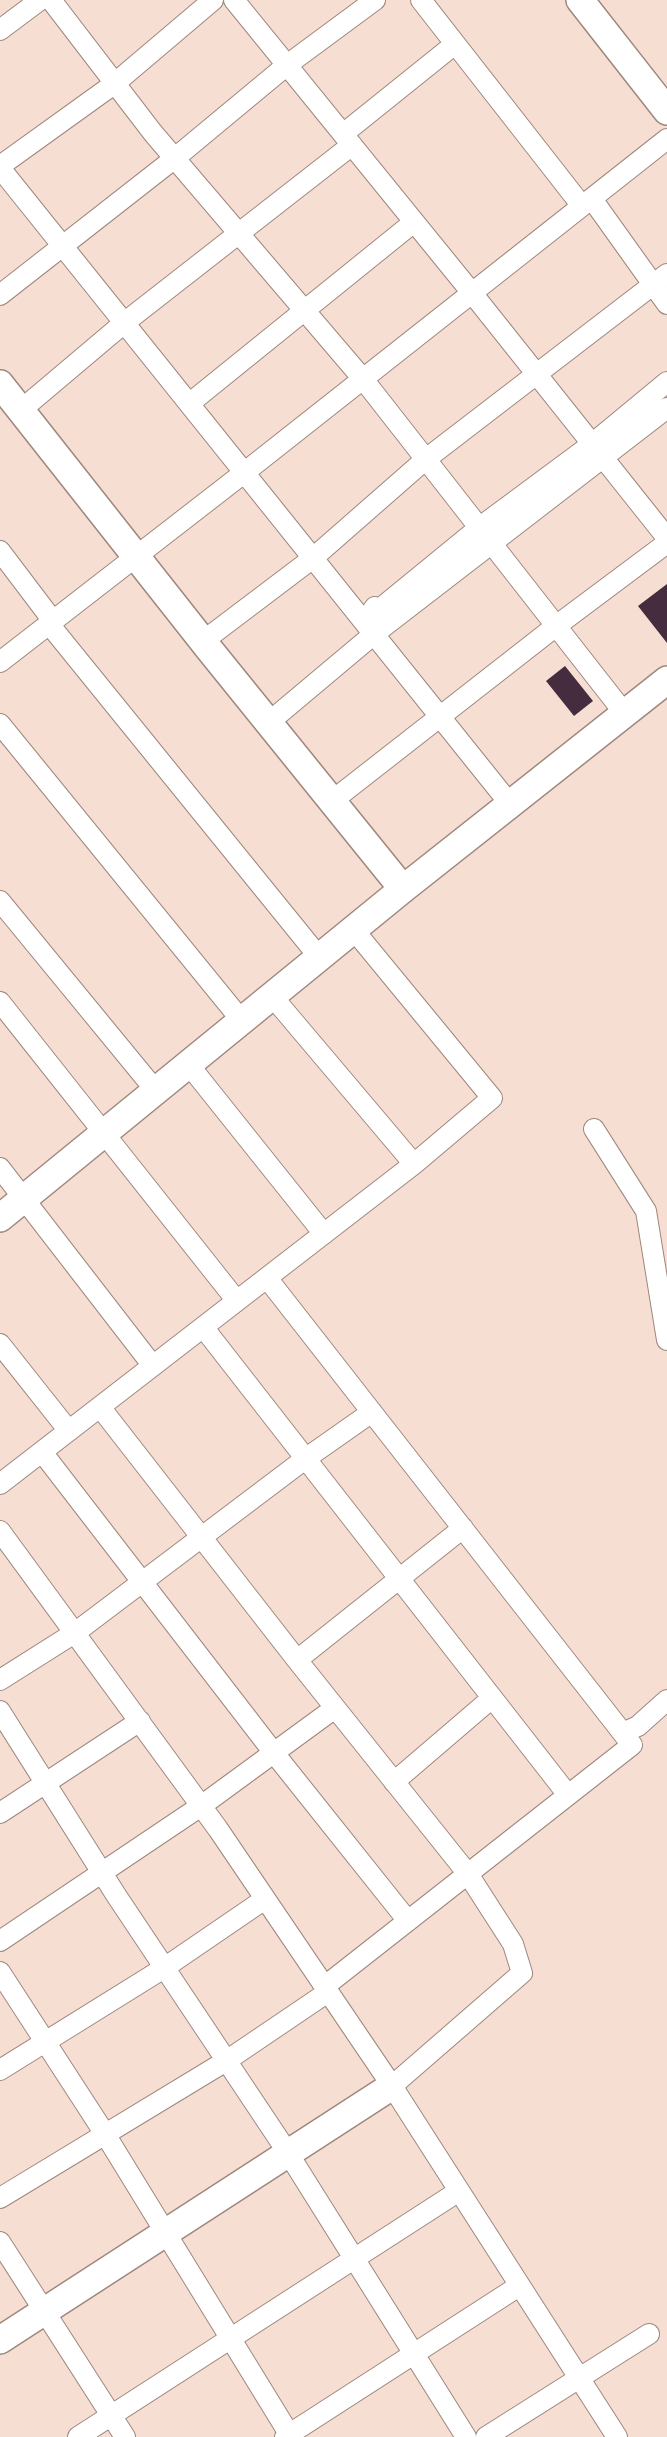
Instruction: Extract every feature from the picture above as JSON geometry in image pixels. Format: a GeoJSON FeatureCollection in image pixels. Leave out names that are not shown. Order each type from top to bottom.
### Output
{"type":"FeatureCollection","features":[{"type":"Feature","properties":{"kind":"street"},"geometry":{"type":"LineString","coordinates":[[0,30],[40,0]]}},
{"type":"Feature","properties":{"kind":"street"},"geometry":{"type":"LineString","coordinates":[[51,0],[114,84],[363,379],[625,714]]}},
{"type":"Feature","properties":{"kind":"street"},"geometry":{"type":"LineString","coordinates":[[213,0],[114,84],[0,167],[510,804]]}},
{"type":"Feature","properties":{"kind":"street"},"geometry":{"type":"LineString","coordinates":[[234,0],[667,538]]}},
{"type":"Feature","properties":{"kind":"street"},"geometry":{"type":"LineString","coordinates":[[0,295],[175,158],[287,64],[375,0]]}},
{"type":"Feature","properties":{"kind":"street"},"geometry":{"type":"LineString","coordinates":[[421,0],[587,202],[660,280],[667,304]]}},
{"type":"Feature","properties":{"kind":"street"},"geometry":{"type":"LineString","coordinates":[[580,0],[667,111]]}},
{"type":"Feature","properties":{"kind":"street"},"geometry":{"type":"LineString","coordinates":[[21,410],[348,140],[455,44]]}},
{"type":"Feature","properties":{"kind":"street"},"geometry":{"type":"LineString","coordinates":[[0,662],[667,140]]}},
{"type":"Feature","properties":{"kind":"street"},"geometry":{"type":"LineString","coordinates":[[190,403],[414,222]]}},
{"type":"Feature","properties":{"kind":"street"},"geometry":{"type":"LineString","coordinates":[[202,642],[313,558],[426,459],[660,280]]}},
{"type":"Feature","properties":{"kind":"street"},"geometry":{"type":"LineString","coordinates":[[597,450],[667,382]]}},
{"type":"Feature","properties":{"kind":"street"},"geometry":{"type":"LineString","coordinates":[[0,384],[202,642],[403,889]]}},
{"type":"Feature","properties":{"kind":"street"},"geometry":{"type":"LineString","coordinates":[[268,723],[369,628],[486,535],[597,450],[667,408]]}},
{"type":"Feature","properties":{"kind":"street"},"geometry":{"type":"LineString","coordinates":[[332,801],[556,626],[667,543]]}},
{"type":"Feature","properties":{"kind":"street"},"geometry":{"type":"LineString","coordinates":[[0,551],[51,622],[319,957]]}},
{"type":"Feature","properties":{"kind":"street"},"geometry":{"type":"LineString","coordinates":[[0,1218],[353,929],[667,680]]}},
{"type":"Feature","properties":{"kind":"street"},"geometry":{"type":"LineString","coordinates":[[0,724],[242,1021]]}},
{"type":"Feature","properties":{"kind":"street"},"geometry":{"type":"LineString","coordinates":[[0,901],[156,1091]]}},
{"type":"Feature","properties":{"kind":"street"},"geometry":{"type":"LineString","coordinates":[[0,1484],[414,1164],[492,1098],[353,929]]}},
{"type":"Feature","properties":{"kind":"street"},"geometry":{"type":"LineString","coordinates":[[272,996],[414,1164]]}},
{"type":"Feature","properties":{"kind":"street"},"geometry":{"type":"LineString","coordinates":[[0,1002],[237,1301]]}},
{"type":"Feature","properties":{"kind":"street"},"geometry":{"type":"LineString","coordinates":[[189,1065],[324,1234]]}},
{"type":"Feature","properties":{"kind":"street"},"geometry":{"type":"LineString","coordinates":[[594,1129],[646,1211],[667,1340]]}},
{"type":"Feature","properties":{"kind":"street"},"geometry":{"type":"LineString","coordinates":[[0,1168],[153,1366]]}},
{"type":"Feature","properties":{"kind":"street"},"geometry":{"type":"LineString","coordinates":[[0,2198],[226,2061],[326,1989],[408,1921],[632,1745],[267,1278]]}},
{"type":"Feature","properties":{"kind":"street"},"geometry":{"type":"LineString","coordinates":[[203,1327],[568,1795]]}},
{"type":"Feature","properties":{"kind":"street"},"geometry":{"type":"LineString","coordinates":[[0,1344],[69,1431]]}},
{"type":"Feature","properties":{"kind":"street"},"geometry":{"type":"LineString","coordinates":[[0,2340],[392,2086],[522,1973],[513,1944],[468,1874],[297,1660],[100,1407]]}},
{"type":"Feature","properties":{"kind":"street"},"geometry":{"type":"LineString","coordinates":[[0,1680],[76,1632],[305,1459],[372,1412]]}},
{"type":"Feature","properties":{"kind":"street"},"geometry":{"type":"LineString","coordinates":[[42,1452],[274,1753],[408,1921]]}},
{"type":"Feature","properties":{"kind":"street"},"geometry":{"type":"LineString","coordinates":[[297,1660],[463,1528]]}},
{"type":"Feature","properties":{"kind":"street"},"geometry":{"type":"LineString","coordinates":[[4,1542],[76,1632],[265,1899],[392,2086],[617,2437]]}},
{"type":"Feature","properties":{"kind":"street"},"geometry":{"type":"LineString","coordinates":[[394,1782],[492,1698]]}},
{"type":"Feature","properties":{"kind":"street"},"geometry":{"type":"LineString","coordinates":[[623,1733],[638,1726],[667,1700]]}},
{"type":"Feature","properties":{"kind":"street"},"geometry":{"type":"LineString","coordinates":[[0,1941],[201,1806],[335,1708]]}},
{"type":"Feature","properties":{"kind":"street"},"geometry":{"type":"LineString","coordinates":[[0,1711],[102,1874],[288,2153],[466,2437]]}},
{"type":"Feature","properties":{"kind":"street"},"geometry":{"type":"LineString","coordinates":[[0,1813],[140,1721]]}},
{"type":"Feature","properties":{"kind":"street"},"geometry":{"type":"LineString","coordinates":[[0,2070],[164,1968],[265,1899]]}},
{"type":"Feature","properties":{"kind":"street"},"geometry":{"type":"LineString","coordinates":[[0,1972],[105,2134],[288,2436],[519,2286]]}},
{"type":"Feature","properties":{"kind":"street"},"geometry":{"type":"LineString","coordinates":[[78,2437],[459,2192]]}},
{"type":"Feature","properties":{"kind":"street"},"geometry":{"type":"LineString","coordinates":[[0,2242],[125,2437]]}},
{"type":"Feature","properties":{"kind":"street"},"geometry":{"type":"LineString","coordinates":[[486,2437],[649,2334]]}},
{"type":"Feature","properties":{"kind":"building"},"geometry":{"type":"Polygon","coordinates":[[[667,584],[667,643],[638,606],[667,584]]]}},
{"type":"Feature","properties":{"kind":"building"},"geometry":{"type":"Polygon","coordinates":[[[565,666],[593,701],[574,716],[546,681],[565,666]]]}}]}
